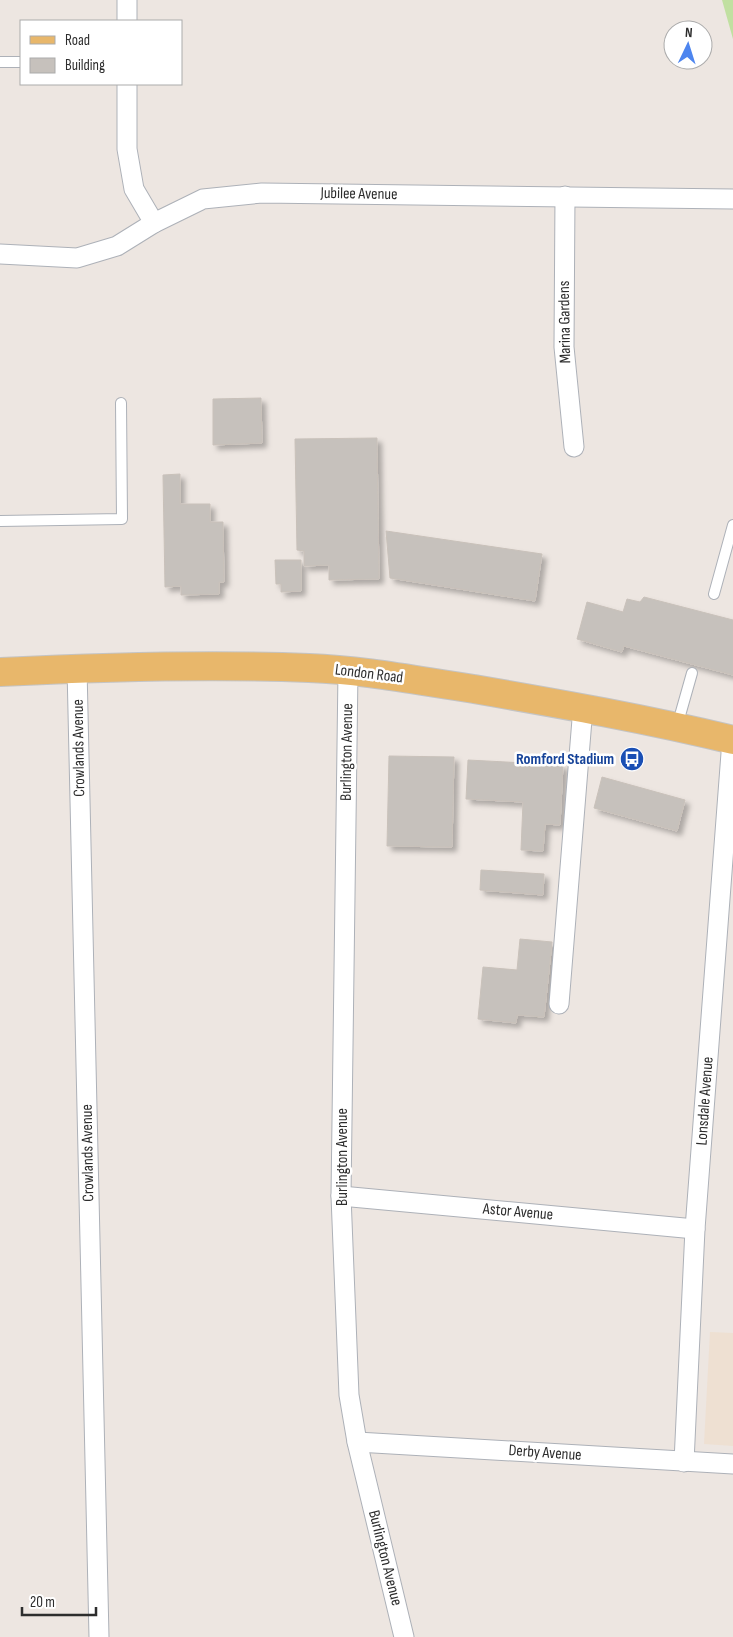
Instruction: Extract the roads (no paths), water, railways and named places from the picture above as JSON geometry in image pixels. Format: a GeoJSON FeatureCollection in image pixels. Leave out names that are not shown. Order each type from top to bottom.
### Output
{"type":"FeatureCollection","features":[{"type":"Feature","properties":{"kind":"main road","name":"London Road"},"geometry":{"type":"LineString","coordinates":[[0,672],[77,668],[300,668],[348,671],[385,675],[584,707],[733,740]]}},
{"type":"Feature","properties":{"kind":"street"},"geometry":{"type":"LineString","coordinates":[[127,0],[127,20]]}},
{"type":"Feature","properties":{"kind":"street"},"geometry":{"type":"LineString","coordinates":[[127,85],[127,149],[134,189],[154,223]]}},
{"type":"Feature","properties":{"kind":"street","name":"Jubilee Avenue"},"geometry":{"type":"LineString","coordinates":[[0,254],[77,258],[117,246],[154,223],[203,199],[262,193],[733,199]]}},
{"type":"Feature","properties":{"kind":"street","name":"Marina Gardens"},"geometry":{"type":"LineString","coordinates":[[565,196],[564,347],[574,447]]}},
{"type":"Feature","properties":{"kind":"street","name":"Crowlands Avenue"},"geometry":{"type":"LineString","coordinates":[[77,668],[99,1637]]}},
{"type":"Feature","properties":{"kind":"street","name":"Burlington Avenue"},"geometry":{"type":"LineString","coordinates":[[348,671],[341,1196],[349,1395],[357,1442],[404,1637]]}},
{"type":"Feature","properties":{"kind":"street"},"geometry":{"type":"LineString","coordinates":[[559,1004],[584,707]]}},
{"type":"Feature","properties":{"kind":"street","name":"Lonsdale Avenue"},"geometry":{"type":"LineString","coordinates":[[684,1462],[695,1229],[733,740]]}},
{"type":"Feature","properties":{"kind":"street","name":"Astor Avenue"},"geometry":{"type":"LineString","coordinates":[[341,1196],[695,1229]]}},
{"type":"Feature","properties":{"kind":"street","name":"Derby Avenue"},"geometry":{"type":"LineString","coordinates":[[357,1442],[733,1464]]}},
{"type":"Feature","properties":{"kind":"lane"},"geometry":{"type":"LineString","coordinates":[[0,62],[20,62]]}},
{"type":"Feature","properties":{"kind":"lane"},"geometry":{"type":"LineString","coordinates":[[0,521],[122,519],[121,403]]}},
{"type":"Feature","properties":{"kind":"lane"},"geometry":{"type":"LineString","coordinates":[[714,594],[733,524]]}},
{"type":"Feature","properties":{"kind":"lane"},"geometry":{"type":"LineString","coordinates":[[677,727],[692,673]]}},
{"type":"Feature","properties":{"kind":"place","name":"Romford Stadium"},"geometry":{"type":"Point","coordinates":[632,759]}}]}
